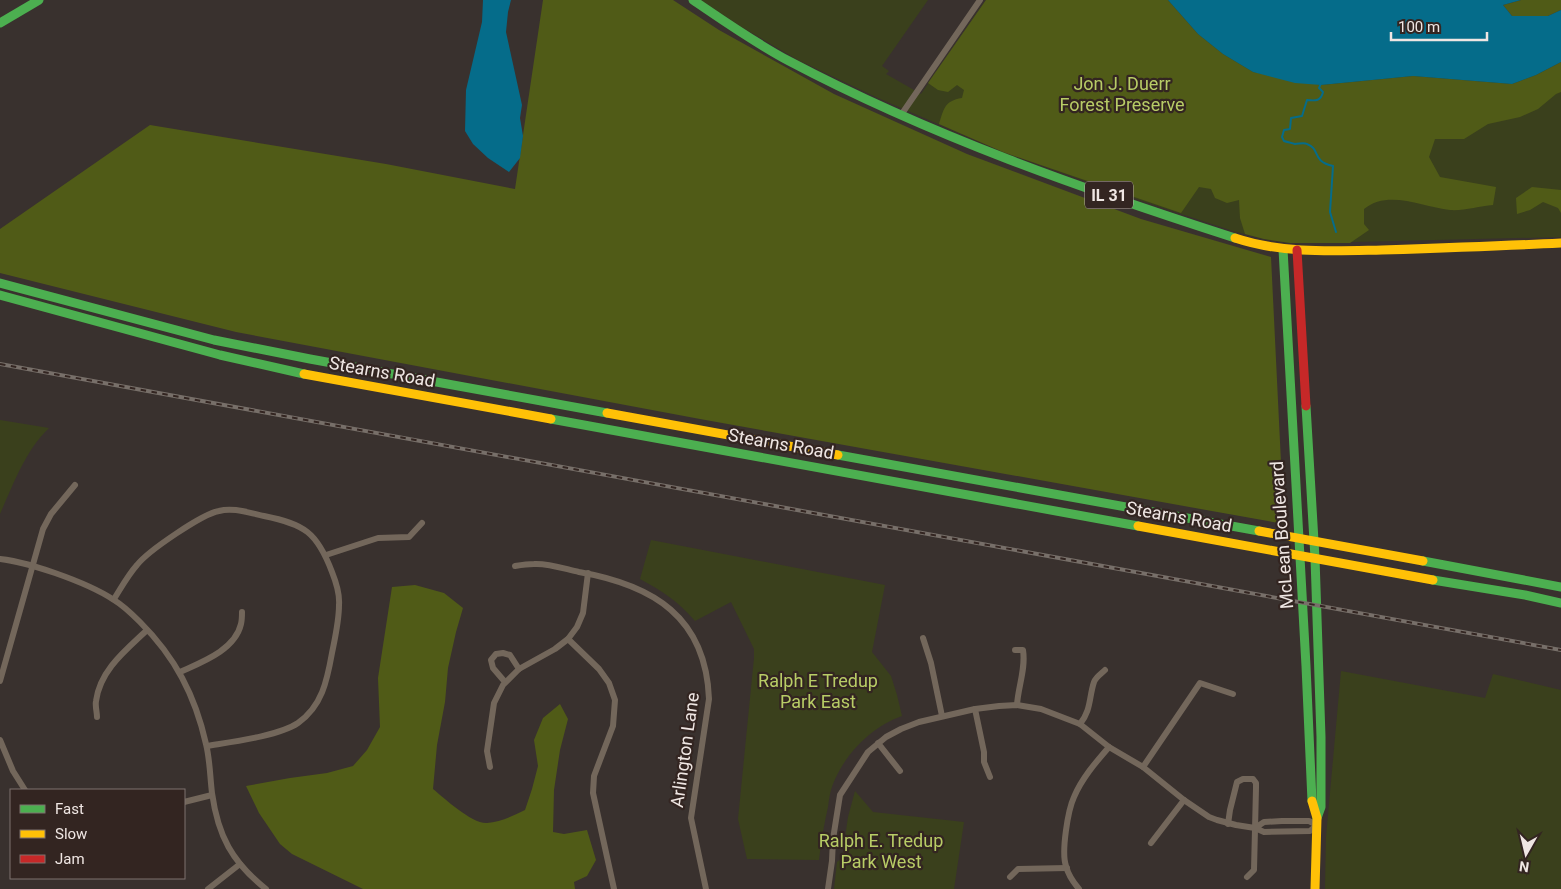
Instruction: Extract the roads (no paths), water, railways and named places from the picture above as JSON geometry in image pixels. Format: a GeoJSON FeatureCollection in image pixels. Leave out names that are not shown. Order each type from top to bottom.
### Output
{"type":"FeatureCollection","features":[{"type":"Feature","properties":{"kind":"main road"},"geometry":{"type":"LineString","coordinates":[[0,23],[39,0]]}},
{"type":"Feature","properties":{"kind":"main road","name":"IL 31"},"geometry":{"type":"LineString","coordinates":[[693,0],[754,41],[789,61],[901,115],[1030,168],[1241,240],[1283,249],[1311,251],[1465,248],[1561,243]]}},
{"type":"Feature","properties":{"kind":"main road","name":"McLean Boulevard"},"geometry":{"type":"LineString","coordinates":[[1283,249],[1306,652],[1312,805],[1317,822]]}},
{"type":"Feature","properties":{"kind":"main road","name":"McLean Boulevard"},"geometry":{"type":"LineString","coordinates":[[1297,250],[1315,558],[1321,737],[1321,807],[1317,822],[1315,889]]}},
{"type":"Feature","properties":{"kind":"main road","name":"Stearns Road"},"geometry":{"type":"LineString","coordinates":[[0,283],[214,340],[310,359],[1561,587]]}},
{"type":"Feature","properties":{"kind":"main road","name":"Stearns Road"},"geometry":{"type":"LineString","coordinates":[[0,295],[220,355],[305,374],[1398,574],[1561,602]]}},
{"type":"Feature","properties":{"kind":"street"},"geometry":{"type":"LineString","coordinates":[[901,115],[980,0]]}},
{"type":"Feature","properties":{"kind":"street"},"geometry":{"type":"LineString","coordinates":[[0,681],[32,565],[44,529],[52,514],[75,485]]}},
{"type":"Feature","properties":{"kind":"street"},"geometry":{"type":"LineString","coordinates":[[114,599],[127,577],[146,555],[202,517],[218,511],[246,512],[284,520],[298,525],[308,532],[322,547],[336,584],[340,607],[330,666],[320,700],[297,724],[282,731],[207,746]]}},
{"type":"Feature","properties":{"kind":"street"},"geometry":{"type":"LineString","coordinates":[[326,555],[378,538],[410,538],[422,523]]}},
{"type":"Feature","properties":{"kind":"street"},"geometry":{"type":"LineString","coordinates":[[0,559],[32,565],[72,579],[114,599],[128,610],[164,648],[180,672],[196,707],[207,746],[212,795],[218,824],[225,842],[240,864],[266,889]]}},
{"type":"Feature","properties":{"kind":"street","name":"Arlington Lane"},"geometry":{"type":"LineString","coordinates":[[515,566],[536,564],[616,580],[651,595],[670,608],[698,644],[705,664],[709,699],[691,818],[706,889]]}},
{"type":"Feature","properties":{"kind":"street"},"geometry":{"type":"LineString","coordinates":[[490,767],[487,750],[494,702],[505,682],[519,669],[568,639],[577,627],[583,613],[588,573]]}},
{"type":"Feature","properties":{"kind":"street"},"geometry":{"type":"LineString","coordinates":[[180,672],[222,650],[236,636],[241,624],[242,612]]}},
{"type":"Feature","properties":{"kind":"street"},"geometry":{"type":"LineString","coordinates":[[97,717],[96,702],[102,680],[116,659],[147,630]]}},
{"type":"Feature","properties":{"kind":"street"},"geometry":{"type":"LineString","coordinates":[[922,638],[931,663],[942,716]]}},
{"type":"Feature","properties":{"kind":"street"},"geometry":{"type":"LineString","coordinates":[[568,639],[599,669],[609,683],[615,700],[613,726],[594,776],[593,793],[614,889]]}},
{"type":"Feature","properties":{"kind":"street"},"geometry":{"type":"LineString","coordinates":[[1014,650],[1023,650],[1025,659],[1017,706]]}},
{"type":"Feature","properties":{"kind":"street"},"geometry":{"type":"LineString","coordinates":[[505,682],[493,668],[491,660],[496,654],[510,655],[519,669]]}},
{"type":"Feature","properties":{"kind":"street"},"geometry":{"type":"LineString","coordinates":[[1080,724],[1088,710],[1094,682],[1105,670]]}},
{"type":"Feature","properties":{"kind":"street"},"geometry":{"type":"LineString","coordinates":[[1143,767],[1200,683],[1233,694]]}},
{"type":"Feature","properties":{"kind":"street"},"geometry":{"type":"LineString","coordinates":[[828,889],[832,861],[832,839],[840,795],[862,759],[878,742],[901,728],[975,709],[999,706],[1031,707],[1052,712],[1080,724],[1109,746],[1143,767],[1184,800],[1209,816],[1228,824],[1255,828],[1264,832],[1310,831],[1317,822]]}},
{"type":"Feature","properties":{"kind":"street"},"geometry":{"type":"LineString","coordinates":[[975,709],[983,747],[984,762],[990,777]]}},
{"type":"Feature","properties":{"kind":"street"},"geometry":{"type":"LineString","coordinates":[[0,740],[13,771],[24,789]]}},
{"type":"Feature","properties":{"kind":"street"},"geometry":{"type":"LineString","coordinates":[[878,742],[900,771]]}},
{"type":"Feature","properties":{"kind":"street"},"geometry":{"type":"LineString","coordinates":[[1078,889],[1072,882],[1065,864],[1066,828],[1073,797],[1092,766],[1109,746]]}},
{"type":"Feature","properties":{"kind":"street"},"geometry":{"type":"LineString","coordinates":[[1228,824],[1236,785],[1240,780],[1251,779],[1256,783],[1254,870],[1247,877]]}},
{"type":"Feature","properties":{"kind":"street"},"geometry":{"type":"LineString","coordinates":[[185,802],[212,795]]}},
{"type":"Feature","properties":{"kind":"street"},"geometry":{"type":"LineString","coordinates":[[1151,843],[1184,800]]}},
{"type":"Feature","properties":{"kind":"street"},"geometry":{"type":"LineString","coordinates":[[1255,828],[1264,822],[1317,822]]}},
{"type":"Feature","properties":{"kind":"street"},"geometry":{"type":"LineString","coordinates":[[208,889],[240,864]]}},
{"type":"Feature","properties":{"kind":"street"},"geometry":{"type":"LineString","coordinates":[[1010,877],[1018,869],[1067,868]]}},
{"type":"Feature","properties":{"kind":"water"},"geometry":{"type":"Polygon","coordinates":[[[483,0],[511,0],[506,32],[522,105],[520,118],[523,136],[520,158],[509,172],[488,158],[473,144],[465,131],[466,90],[482,22],[483,0]]]}},
{"type":"Feature","properties":{"kind":"water"},"geometry":{"type":"Polygon","coordinates":[[[1168,0],[1521,0],[1503,5],[1512,16],[1548,16],[1561,10],[1561,62],[1536,75],[1512,84],[1413,76],[1321,85],[1295,83],[1253,72],[1223,54],[1198,34],[1168,0]]]}},
{"type":"Feature","properties":{"kind":"waterway"},"geometry":{"type":"LineString","coordinates":[[1321,83],[1319,88],[1323,92],[1321,97],[1315,100],[1307,100],[1302,116],[1291,118],[1290,129],[1284,130],[1282,137],[1284,141],[1295,144],[1304,143],[1311,146],[1322,161],[1333,166],[1330,212],[1336,232]]}},
{"type":"Feature","properties":{"kind":"railway"},"geometry":{"type":"LineString","coordinates":[[0,364],[1561,650]]}},
{"type":"Feature","properties":{"kind":"park label","name":"Jon J. Duerr Forest Preserve"},"geometry":{"type":"Point","coordinates":[1122,94]}},
{"type":"Feature","properties":{"kind":"park label","name":"Ralph E Tredup Park East"},"geometry":{"type":"Point","coordinates":[818,691]}},
{"type":"Feature","properties":{"kind":"park label","name":"Ralph E. Tredup Park West"},"geometry":{"type":"Point","coordinates":[881,851]}}]}
